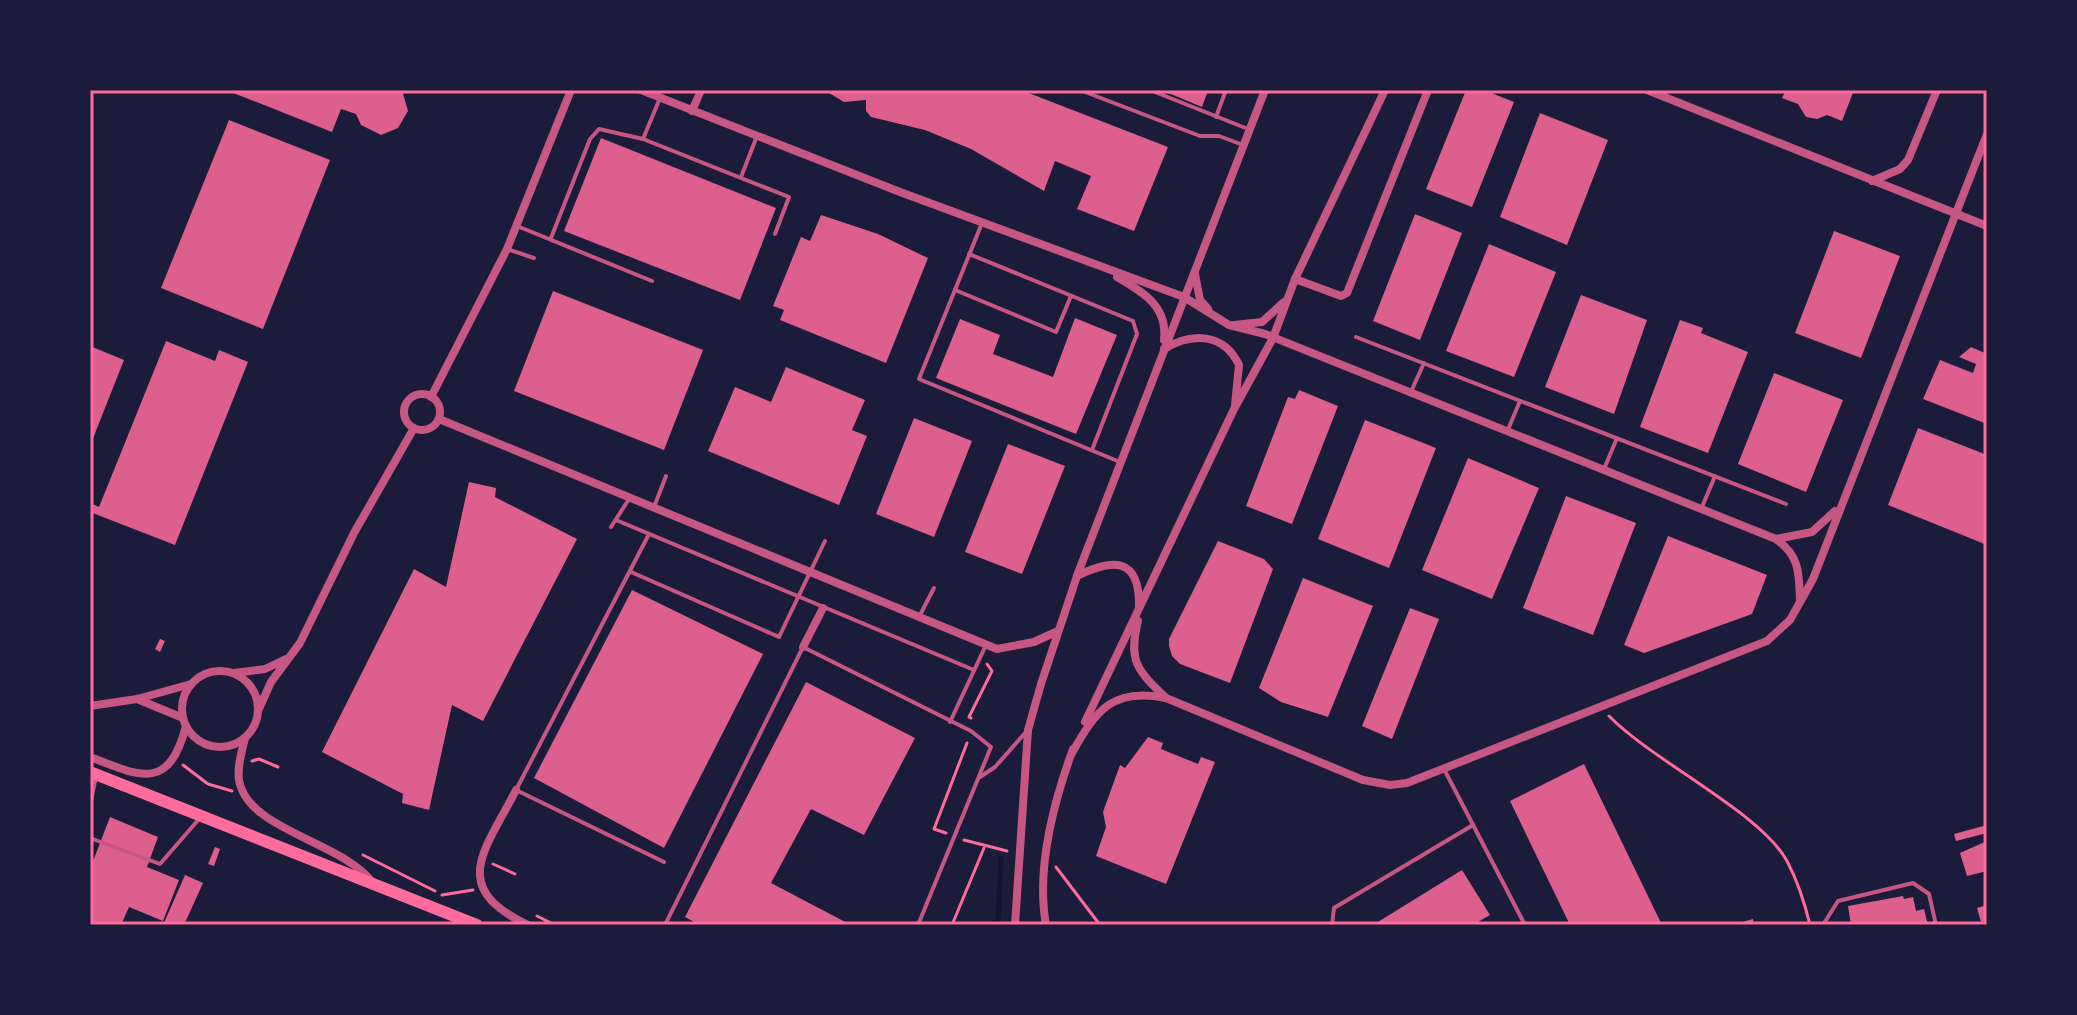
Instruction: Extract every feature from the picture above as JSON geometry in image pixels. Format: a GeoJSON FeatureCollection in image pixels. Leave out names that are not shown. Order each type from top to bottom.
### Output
{"type":"FeatureCollection","features":[{"type":"Feature","properties":{"kind":"main road"},"geometry":{"type":"LineString","coordinates":[[93,773],[477,925]]}},
{"type":"Feature","properties":{"kind":"street"},"geometry":{"type":"LineString","coordinates":[[431,397],[507,249],[571,90]]}},
{"type":"Feature","properties":{"kind":"street"},"geometry":{"type":"LineString","coordinates":[[641,90],[982,223],[1184,297],[1224,323],[1273,338],[1776,539],[1791,550],[1799,567],[1800,601]]}},
{"type":"Feature","properties":{"kind":"street"},"geometry":{"type":"LineString","coordinates":[[692,111],[701,90]]}},
{"type":"Feature","properties":{"kind":"street"},"geometry":{"type":"LineString","coordinates":[[1015,925],[1028,730],[1077,576],[1265,90]]}},
{"type":"Feature","properties":{"kind":"street"},"geometry":{"type":"LineString","coordinates":[[1046,925],[1044,892],[1049,846],[1072,753],[1234,409],[1273,338],[1295,279],[1385,90]]}},
{"type":"Feature","properties":{"kind":"street"},"geometry":{"type":"LineString","coordinates":[[1295,279],[1341,296],[1347,293],[1428,90]]}},
{"type":"Feature","properties":{"kind":"street"},"geometry":{"type":"LineString","coordinates":[[1647,90],[1987,226]]}},
{"type":"Feature","properties":{"kind":"street"},"geometry":{"type":"LineString","coordinates":[[1872,181],[1900,169],[1908,160],[1937,90]]}},
{"type":"Feature","properties":{"kind":"street"},"geometry":{"type":"LineString","coordinates":[[1072,753],[1094,716],[1105,706],[1131,696],[1166,698],[1376,784],[1407,783],[1758,646],[1779,632],[1813,579],[1987,134]]}},
{"type":"Feature","properties":{"kind":"street"},"geometry":{"type":"LineString","coordinates":[[1094,264],[1140,290],[1155,303],[1164,319],[1163,349]]}},
{"type":"Feature","properties":{"kind":"street"},"geometry":{"type":"LineString","coordinates":[[1195,269],[1200,300],[1224,323],[1262,322],[1288,297]]}},
{"type":"Feature","properties":{"kind":"street"},"geometry":{"type":"LineString","coordinates":[[1163,349],[1176,341],[1205,336],[1226,346],[1239,365],[1241,378],[1234,409]]}},
{"type":"Feature","properties":{"kind":"street"},"geometry":{"type":"LineString","coordinates":[[416,396],[431,397],[440,409],[439,419],[428,430],[414,428],[405,417],[407,403],[416,396]]}},
{"type":"Feature","properties":{"kind":"street"},"geometry":{"type":"LineString","coordinates":[[439,419],[997,649],[1034,642],[1058,631]]}},
{"type":"Feature","properties":{"kind":"street"},"geometry":{"type":"LineString","coordinates":[[137,699],[185,722],[197,739],[212,746],[232,746],[245,738],[255,725],[271,682],[290,657],[414,428]]}},
{"type":"Feature","properties":{"kind":"street"},"geometry":{"type":"LineString","coordinates":[[1776,539],[1812,532],[1841,503]]}},
{"type":"Feature","properties":{"kind":"street"},"geometry":{"type":"LineString","coordinates":[[1077,576],[1103,563],[1125,568],[1135,577],[1139,610],[1132,651],[1146,679],[1166,698]]}},
{"type":"Feature","properties":{"kind":"street"},"geometry":{"type":"LineString","coordinates":[[803,647],[823,608]]}},
{"type":"Feature","properties":{"kind":"street"},"geometry":{"type":"LineString","coordinates":[[90,706],[137,699],[192,684],[212,671],[234,673],[265,669],[290,657]]}},
{"type":"Feature","properties":{"kind":"street"},"geometry":{"type":"LineString","coordinates":[[234,673],[253,690],[258,711]]}},
{"type":"Feature","properties":{"kind":"street"},"geometry":{"type":"LineString","coordinates":[[90,757],[136,774],[154,774],[173,760],[185,722],[183,703],[192,684]]}},
{"type":"Feature","properties":{"kind":"street"},"geometry":{"type":"LineString","coordinates":[[245,738],[239,781],[255,810],[343,856],[361,868],[372,882]]}},
{"type":"Feature","properties":{"kind":"street"},"geometry":{"type":"LineString","coordinates":[[516,790],[481,860],[480,885],[498,911],[528,925]]}},
{"type":"Feature","properties":{"kind":"lane"},"geometry":{"type":"LineString","coordinates":[[1080,90],[1200,136],[1219,136],[1244,145]]}},
{"type":"Feature","properties":{"kind":"lane"},"geometry":{"type":"LineString","coordinates":[[1150,90],[1249,129]]}},
{"type":"Feature","properties":{"kind":"lane"},"geometry":{"type":"LineString","coordinates":[[1216,117],[1226,90]]}},
{"type":"Feature","properties":{"kind":"lane"},"geometry":{"type":"LineString","coordinates":[[643,139],[660,98]]}},
{"type":"Feature","properties":{"kind":"lane"},"geometry":{"type":"LineString","coordinates":[[551,238],[593,133],[612,130],[643,139],[789,197],[775,234]]}},
{"type":"Feature","properties":{"kind":"lane"},"geometry":{"type":"LineString","coordinates":[[741,177],[757,136]]}},
{"type":"Feature","properties":{"kind":"lane"},"geometry":{"type":"LineString","coordinates":[[982,223],[919,379],[1121,462]]}},
{"type":"Feature","properties":{"kind":"lane"},"geometry":{"type":"LineString","coordinates":[[517,226],[652,281]]}},
{"type":"Feature","properties":{"kind":"lane"},"geometry":{"type":"LineString","coordinates":[[507,249],[534,258]]}},
{"type":"Feature","properties":{"kind":"lane"},"geometry":{"type":"LineString","coordinates":[[969,254],[1133,321],[1137,334],[1092,450]]}},
{"type":"Feature","properties":{"kind":"lane"},"geometry":{"type":"LineString","coordinates":[[955,290],[1056,332],[1071,296]]}},
{"type":"Feature","properties":{"kind":"lane"},"geometry":{"type":"LineString","coordinates":[[1356,337],[1786,504]]}},
{"type":"Feature","properties":{"kind":"lane"},"geometry":{"type":"LineString","coordinates":[[1410,394],[1424,363]]}},
{"type":"Feature","properties":{"kind":"lane"},"geometry":{"type":"LineString","coordinates":[[1507,432],[1520,401]]}},
{"type":"Feature","properties":{"kind":"lane"},"geometry":{"type":"LineString","coordinates":[[1603,470],[1617,438]]}},
{"type":"Feature","properties":{"kind":"lane"},"geometry":{"type":"LineString","coordinates":[[654,507],[666,476]]}},
{"type":"Feature","properties":{"kind":"lane"},"geometry":{"type":"LineString","coordinates":[[1701,509],[1715,476]]}},
{"type":"Feature","properties":{"kind":"lane"},"geometry":{"type":"LineString","coordinates":[[611,527],[631,497]]}},
{"type":"Feature","properties":{"kind":"lane"},"geometry":{"type":"LineString","coordinates":[[616,520],[974,670]]}},
{"type":"Feature","properties":{"kind":"lane"},"geometry":{"type":"LineString","coordinates":[[648,536],[516,790],[664,862]]}},
{"type":"Feature","properties":{"kind":"lane"},"geometry":{"type":"LineString","coordinates":[[631,572],[779,637],[825,541]]}},
{"type":"Feature","properties":{"kind":"lane"},"geometry":{"type":"LineString","coordinates":[[919,617],[934,588]]}},
{"type":"Feature","properties":{"kind":"lane"},"geometry":{"type":"LineString","coordinates":[[950,722],[986,645]]}},
{"type":"Feature","properties":{"kind":"lane"},"geometry":{"type":"LineString","coordinates":[[665,925],[803,647],[971,731],[991,747],[919,924]]}},
{"type":"Feature","properties":{"kind":"lane"},"geometry":{"type":"LineString","coordinates":[[978,779],[995,767],[1028,730]]}},
{"type":"Feature","properties":{"kind":"lane"},"geometry":{"type":"LineString","coordinates":[[1444,769],[1525,925]]}},
{"type":"Feature","properties":{"kind":"lane"},"geometry":{"type":"LineString","coordinates":[[90,806],[93,773]]}},
{"type":"Feature","properties":{"kind":"lane"},"geometry":{"type":"LineString","coordinates":[[90,838],[160,864],[201,816]]}},
{"type":"Feature","properties":{"kind":"lane"},"geometry":{"type":"LineString","coordinates":[[1332,925],[1334,908],[1473,825]]}},
{"type":"Feature","properties":{"kind":"lane"},"geometry":{"type":"LineString","coordinates":[[1823,925],[1838,901],[1913,883],[1929,894],[1936,925]]}},
{"type":"Feature","properties":{"kind":"path"},"geometry":{"type":"LineString","coordinates":[[952,925],[984,848],[934,829],[975,720],[969,717],[992,671],[992,667],[979,660]]}},
{"type":"Feature","properties":{"kind":"path"},"geometry":{"type":"LineString","coordinates":[[1601,708],[1643,747],[1732,808],[1771,843],[1786,859],[1810,925]]}},
{"type":"Feature","properties":{"kind":"path"},"geometry":{"type":"LineString","coordinates":[[249,772],[253,760],[278,767]]}},
{"type":"Feature","properties":{"kind":"path"},"geometry":{"type":"LineString","coordinates":[[355,851],[442,895],[470,892],[480,885]]}},
{"type":"Feature","properties":{"kind":"path"},"geometry":{"type":"LineString","coordinates":[[491,863],[515,874]]}},
{"type":"Feature","properties":{"kind":"building"},"geometry":{"type":"Polygon","coordinates":[[[226,90],[402,90],[408,111],[398,128],[381,135],[361,125],[356,114],[341,109],[332,132],[226,90]]]}},
{"type":"Feature","properties":{"kind":"building"},"geometry":{"type":"Polygon","coordinates":[[[824,90],[1021,90],[1168,147],[1134,231],[1077,209],[1091,176],[1055,161],[1044,191],[971,149],[925,130],[871,117],[866,111],[866,100],[844,102],[824,90]]]}},
{"type":"Feature","properties":{"kind":"building"},"geometry":{"type":"Polygon","coordinates":[[[1161,90],[1208,90],[1202,107],[1161,90]]]}},
{"type":"Feature","properties":{"kind":"building"},"geometry":{"type":"Polygon","coordinates":[[[1466,90],[1484,90],[1514,102],[1472,207],[1426,189],[1466,90]]]}},
{"type":"Feature","properties":{"kind":"building"},"geometry":{"type":"Polygon","coordinates":[[[1786,90],[1854,90],[1842,121],[1827,115],[1817,119],[1806,117],[1798,104],[1782,98],[1786,90]]]}},
{"type":"Feature","properties":{"kind":"building"},"geometry":{"type":"Polygon","coordinates":[[[1540,113],[1608,140],[1567,245],[1500,217],[1540,113]]]}},
{"type":"Feature","properties":{"kind":"building"},"geometry":{"type":"Polygon","coordinates":[[[229,120],[330,160],[263,329],[161,288],[229,120]]]}},
{"type":"Feature","properties":{"kind":"building"},"geometry":{"type":"Polygon","coordinates":[[[601,138],[776,208],[740,300],[564,231],[601,138]]]}},
{"type":"Feature","properties":{"kind":"building"},"geometry":{"type":"Polygon","coordinates":[[[1415,214],[1462,233],[1420,340],[1373,321],[1415,214]]]}},
{"type":"Feature","properties":{"kind":"building"},"geometry":{"type":"Polygon","coordinates":[[[821,215],[878,234],[928,258],[886,363],[780,320],[784,310],[773,306],[801,237],[810,241],[821,215]]]}},
{"type":"Feature","properties":{"kind":"building"},"geometry":{"type":"Polygon","coordinates":[[[1834,231],[1900,256],[1861,358],[1795,333],[1834,231]]]}},
{"type":"Feature","properties":{"kind":"building"},"geometry":{"type":"Polygon","coordinates":[[[1489,244],[1556,272],[1514,377],[1446,351],[1489,244]]]}},
{"type":"Feature","properties":{"kind":"building"},"geometry":{"type":"Polygon","coordinates":[[[553,291],[703,350],[664,450],[514,391],[553,291]]]}},
{"type":"Feature","properties":{"kind":"building"},"geometry":{"type":"Polygon","coordinates":[[[1581,295],[1647,320],[1614,414],[1545,387],[1581,295]]]}},
{"type":"Feature","properties":{"kind":"building"},"geometry":{"type":"Polygon","coordinates":[[[1075,318],[1117,335],[1076,434],[936,378],[960,319],[1000,335],[993,354],[1053,377],[1075,318]]]}},
{"type":"Feature","properties":{"kind":"building"},"geometry":{"type":"Polygon","coordinates":[[[1680,320],[1703,328],[1701,333],[1748,352],[1708,453],[1640,427],[1680,320]]]}},
{"type":"Feature","properties":{"kind":"building"},"geometry":{"type":"Polygon","coordinates":[[[166,341],[215,361],[219,350],[248,362],[175,545],[90,512],[90,503],[99,507],[166,341]]]}},
{"type":"Feature","properties":{"kind":"building"},"geometry":{"type":"Polygon","coordinates":[[[90,346],[124,360],[90,446],[90,346]]]}},
{"type":"Feature","properties":{"kind":"building"},"geometry":{"type":"Polygon","coordinates":[[[1971,347],[1987,354],[1987,424],[1923,399],[1940,360],[1973,373],[1976,364],[1959,357],[1971,347]]]}},
{"type":"Feature","properties":{"kind":"building"},"geometry":{"type":"Polygon","coordinates":[[[786,367],[865,400],[852,430],[867,436],[839,505],[708,451],[735,387],[771,402],[786,367]]]}},
{"type":"Feature","properties":{"kind":"building"},"geometry":{"type":"Polygon","coordinates":[[[1774,373],[1843,400],[1806,492],[1738,464],[1774,373]]]}},
{"type":"Feature","properties":{"kind":"building"},"geometry":{"type":"Polygon","coordinates":[[[1299,390],[1338,406],[1292,524],[1246,506],[1288,397],[1295,399],[1299,390]]]}},
{"type":"Feature","properties":{"kind":"building"},"geometry":{"type":"Polygon","coordinates":[[[914,418],[972,441],[934,537],[876,514],[914,418]]]}},
{"type":"Feature","properties":{"kind":"building"},"geometry":{"type":"Polygon","coordinates":[[[1365,420],[1436,448],[1389,568],[1318,539],[1365,420]]]}},
{"type":"Feature","properties":{"kind":"building"},"geometry":{"type":"Polygon","coordinates":[[[1918,428],[1987,455],[1987,545],[1888,505],[1918,428]]]}},
{"type":"Feature","properties":{"kind":"building"},"geometry":{"type":"Polygon","coordinates":[[[1008,444],[1065,466],[1022,574],[965,552],[1008,444]]]}},
{"type":"Feature","properties":{"kind":"building"},"geometry":{"type":"Polygon","coordinates":[[[1468,458],[1539,488],[1492,599],[1422,570],[1468,458]]]}},
{"type":"Feature","properties":{"kind":"building"},"geometry":{"type":"Polygon","coordinates":[[[469,482],[496,488],[495,497],[577,539],[483,721],[452,705],[429,810],[402,803],[403,794],[322,752],[414,569],[446,587],[469,482]]]}},
{"type":"Feature","properties":{"kind":"building"},"geometry":{"type":"Polygon","coordinates":[[[1566,496],[1636,523],[1593,635],[1523,608],[1566,496]]]}},
{"type":"Feature","properties":{"kind":"building"},"geometry":{"type":"Polygon","coordinates":[[[1668,536],[1767,575],[1752,614],[1644,653],[1624,645],[1668,536]]]}},
{"type":"Feature","properties":{"kind":"building"},"geometry":{"type":"Polygon","coordinates":[[[1218,541],[1264,559],[1273,569],[1230,683],[1180,664],[1172,656],[1169,646],[1169,639],[1218,541]]]}},
{"type":"Feature","properties":{"kind":"building"},"geometry":{"type":"Polygon","coordinates":[[[1303,578],[1373,606],[1328,717],[1281,702],[1259,688],[1303,578]]]}},
{"type":"Feature","properties":{"kind":"building"},"geometry":{"type":"Polygon","coordinates":[[[632,590],[763,654],[664,848],[534,778],[632,590]]]}},
{"type":"Feature","properties":{"kind":"building"},"geometry":{"type":"Polygon","coordinates":[[[1410,608],[1439,619],[1392,739],[1362,726],[1410,608]]]}},
{"type":"Feature","properties":{"kind":"building"},"geometry":{"type":"Polygon","coordinates":[[[160,639],[165,641],[160,652],[155,649],[160,639]]]}},
{"type":"Feature","properties":{"kind":"building"},"geometry":{"type":"Polygon","coordinates":[[[806,682],[915,738],[864,835],[811,809],[771,883],[851,925],[700,925],[685,917],[806,682]]]}},
{"type":"Feature","properties":{"kind":"building"},"geometry":{"type":"Polygon","coordinates":[[[1148,737],[1163,743],[1161,749],[1198,764],[1201,757],[1215,762],[1166,884],[1096,856],[1106,827],[1103,812],[1120,765],[1125,768],[1148,737]]]}},
{"type":"Feature","properties":{"kind":"building"},"geometry":{"type":"Polygon","coordinates":[[[1584,764],[1662,925],[1570,925],[1510,801],[1584,764]]]}},
{"type":"Feature","properties":{"kind":"building"},"geometry":{"type":"Polygon","coordinates":[[[110,817],[158,837],[147,867],[179,880],[163,921],[129,907],[121,925],[90,923],[90,869],[110,817]]]}},
{"type":"Feature","properties":{"kind":"building"},"geometry":{"type":"Polygon","coordinates":[[[1987,825],[1987,833],[1956,841],[1954,834],[1987,825]]]}},
{"type":"Feature","properties":{"kind":"building"},"geometry":{"type":"Polygon","coordinates":[[[1987,841],[1987,871],[1967,876],[1960,853],[1987,841]]]}},
{"type":"Feature","properties":{"kind":"building"},"geometry":{"type":"Polygon","coordinates":[[[215,847],[220,849],[214,866],[208,864],[215,847]]]}},
{"type":"Feature","properties":{"kind":"building"},"geometry":{"type":"Polygon","coordinates":[[[1462,870],[1490,915],[1478,922],[1479,925],[1373,925],[1462,870]]]}},
{"type":"Feature","properties":{"kind":"building"},"geometry":{"type":"Polygon","coordinates":[[[185,875],[203,883],[184,925],[163,925],[185,875]]]}},
{"type":"Feature","properties":{"kind":"building"},"geometry":{"type":"Polygon","coordinates":[[[1903,896],[1904,899],[1913,897],[1916,911],[1924,909],[1928,925],[1851,925],[1848,906],[1903,896]]]}},
{"type":"Feature","properties":{"kind":"building"},"geometry":{"type":"Polygon","coordinates":[[[1987,905],[1987,921],[1981,922],[1977,908],[1987,905]]]}},
{"type":"Feature","properties":{"kind":"building"},"geometry":{"type":"Polygon","coordinates":[[[1753,919],[1754,925],[1735,925],[1735,924],[1753,919]]]}},
{"type":"Feature","properties":{"kind":"waterway"},"geometry":{"type":"LineString","coordinates":[[994,925],[998,919],[1001,859]]}}]}
